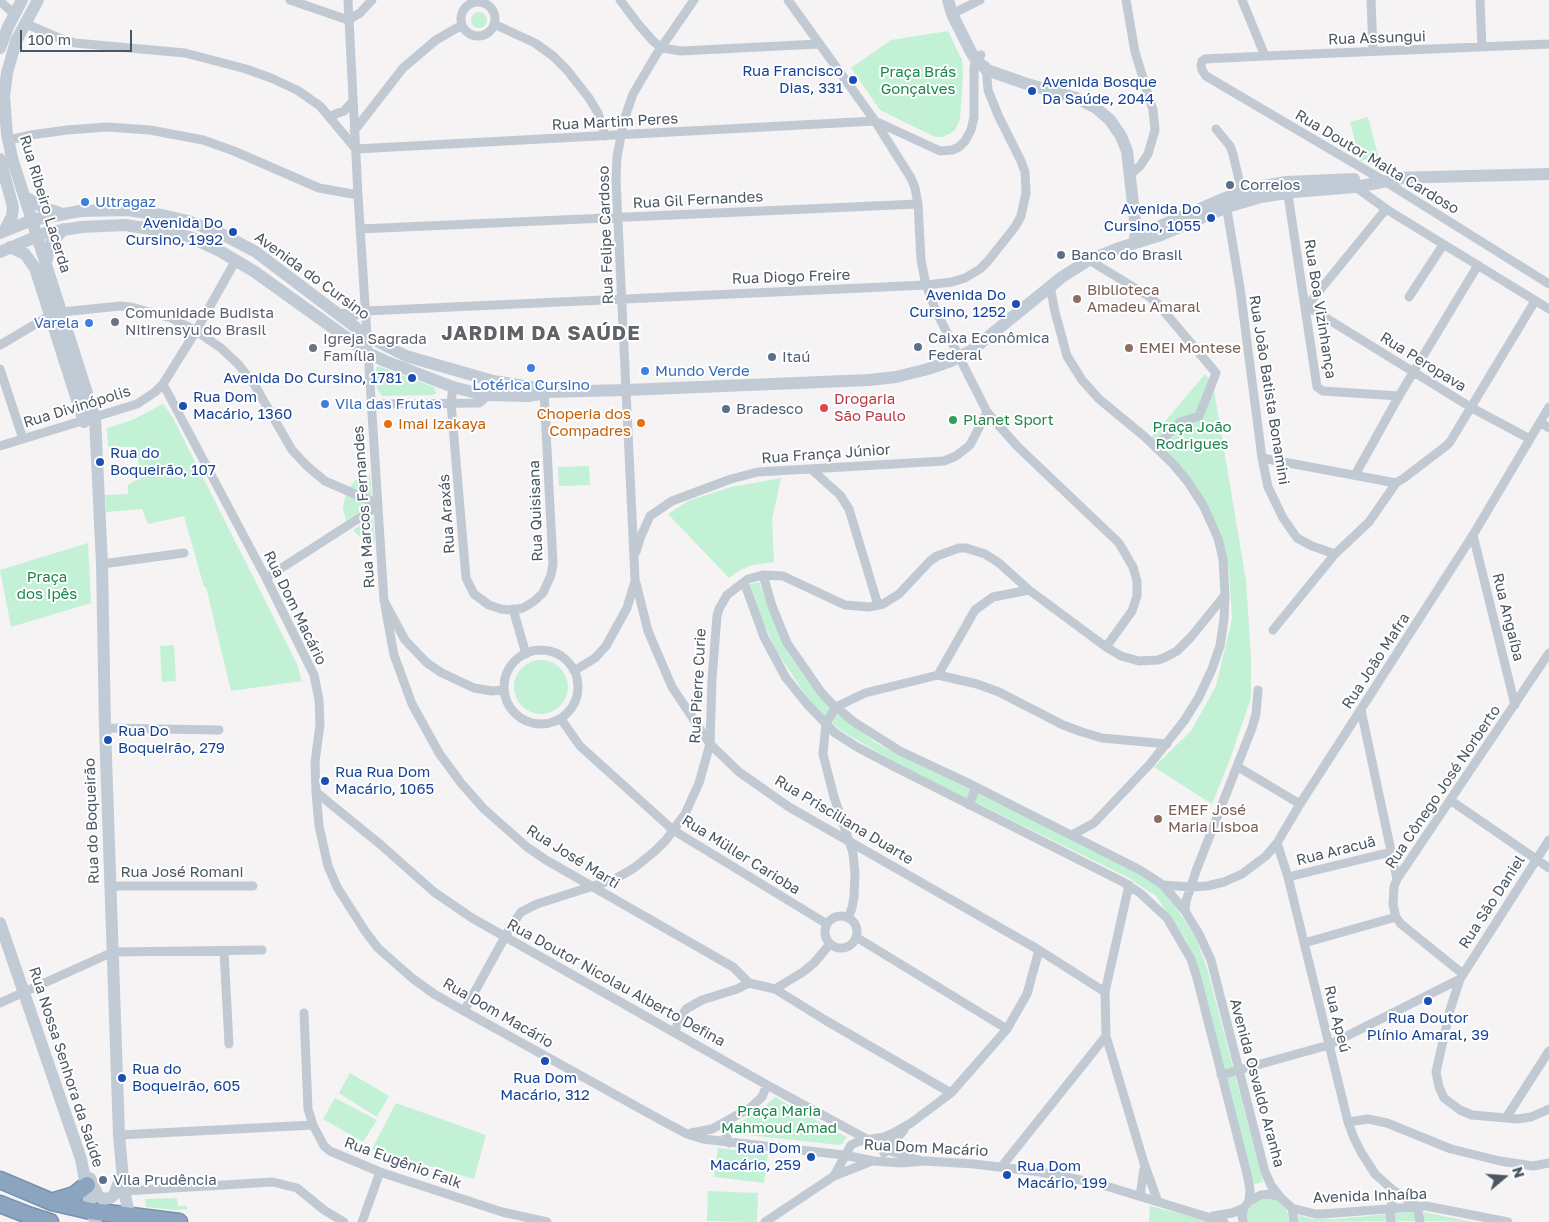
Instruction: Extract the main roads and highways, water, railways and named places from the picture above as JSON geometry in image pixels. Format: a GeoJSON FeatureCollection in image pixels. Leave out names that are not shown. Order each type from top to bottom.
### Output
{"type":"FeatureCollection","features":[{"type":"Feature","properties":{"kind":"highway"},"geometry":{"type":"LineString","coordinates":[[0,1180],[52,1202],[93,1216],[179,1222]]}},
{"type":"Feature","properties":{"kind":"highway"},"geometry":{"type":"LineString","coordinates":[[52,1202],[74,1195],[87,1185]]}},
{"type":"Feature","properties":{"kind":"highway"},"geometry":{"type":"LineString","coordinates":[[0,1204],[50,1222]]}},
{"type":"Feature","properties":{"kind":"main road"},"geometry":{"type":"LineString","coordinates":[[0,48],[22,0]]}},
{"type":"Feature","properties":{"kind":"main road","name":"Rua Ribeiro Lacerda"},"geometry":{"type":"LineString","coordinates":[[38,0],[24,23],[7,72],[4,96],[8,140],[32,220],[32,238],[46,266],[56,314],[89,420]]}},
{"type":"Feature","properties":{"kind":"main road"},"geometry":{"type":"LineString","coordinates":[[952,9],[982,61],[1024,83],[1076,98],[1096,108],[1110,120],[1121,136],[1127,154],[1134,216],[1132,235],[1122,246]]}},
{"type":"Feature","properties":{"kind":"main road","name":"Rua Ribeiro Lacerda"},"geometry":{"type":"LineString","coordinates":[[0,159],[13,207],[12,216],[3,232]]}},
{"type":"Feature","properties":{"kind":"main road","name":"Avenida do Cursino"},"geometry":{"type":"LineString","coordinates":[[5,249],[32,238],[64,229],[125,225],[190,237],[236,260],[255,272],[368,353],[453,387],[484,395],[537,396],[544,392],[869,380],[896,377],[928,369],[961,356],[991,335],[1075,267],[1226,202],[1243,197],[1259,187],[1287,187],[1399,179],[1549,174]]}},
{"type":"Feature","properties":{"kind":"main road"},"geometry":{"type":"LineString","coordinates":[[25,197],[44,208],[62,213]]}},
{"type":"Feature","properties":{"kind":"main road","name":"Avenida do Cursino"},"geometry":{"type":"LineString","coordinates":[[3,232],[32,220],[62,213],[128,210],[188,221],[222,234],[256,252],[367,336],[406,356],[493,381],[537,388],[544,392]]}},
{"type":"Feature","properties":{"kind":"main road"},"geometry":{"type":"LineString","coordinates":[[1134,216],[1150,235]]}},
{"type":"Feature","properties":{"kind":"main road"},"geometry":{"type":"LineString","coordinates":[[46,266],[51,243],[64,229]]}},
{"type":"Feature","properties":{"kind":"main road"},"geometry":{"type":"LineString","coordinates":[[3,232],[32,238]]}},
{"type":"Feature","properties":{"kind":"main road","name":"Rua Ribeiro Lacerda"},"geometry":{"type":"LineString","coordinates":[[5,249],[25,254],[35,268],[56,314]]}},
{"type":"Feature","properties":{"kind":"main road"},"geometry":{"type":"LineString","coordinates":[[339,315],[366,312]]}},
{"type":"Feature","properties":{"kind":"main road"},"geometry":{"type":"LineString","coordinates":[[453,387],[459,381],[477,384],[493,381]]}},
{"type":"Feature","properties":{"kind":"main road","name":"Rua do Boqueirão"},"geometry":{"type":"LineString","coordinates":[[89,420],[102,564],[105,728],[119,1136],[124,1191],[130,1219]]}},
{"type":"Feature","properties":{"kind":"main road","name":"Rua Nossa Senhora da Saúde"},"geometry":{"type":"LineString","coordinates":[[0,923],[82,1159],[93,1216]]}},
{"type":"Feature","properties":{"kind":"main road"},"geometry":{"type":"LineString","coordinates":[[82,1159],[100,1198],[107,1199],[114,1196],[122,1174]]}},
{"type":"Feature","properties":{"kind":"place","name":"Rua Francisco Dias, 331"},"geometry":{"type":"Point","coordinates":[853,80]}},
{"type":"Feature","properties":{"kind":"place","name":"Avenida Bosque Da Saúde, 2044"},"geometry":{"type":"Point","coordinates":[1032,91]}},
{"type":"Feature","properties":{"kind":"place","name":"Correios"},"geometry":{"type":"Point","coordinates":[1230,185]}},
{"type":"Feature","properties":{"kind":"place","name":"Ultragaz"},"geometry":{"type":"Point","coordinates":[85,202]}},
{"type":"Feature","properties":{"kind":"place","name":"Avenida Do Cursino, 1055"},"geometry":{"type":"Point","coordinates":[1211,218]}},
{"type":"Feature","properties":{"kind":"place","name":"Avenida Do Cursino, 1992"},"geometry":{"type":"Point","coordinates":[233,232]}},
{"type":"Feature","properties":{"kind":"place","name":"Banco do Brasil"},"geometry":{"type":"Point","coordinates":[1061,255]}},
{"type":"Feature","properties":{"kind":"place","name":"Biblioteca Amadeu Amaral"},"geometry":{"type":"Point","coordinates":[1077,299]}},
{"type":"Feature","properties":{"kind":"place","name":"Avenida Do Cursino, 1252"},"geometry":{"type":"Point","coordinates":[1016,304]}},
{"type":"Feature","properties":{"kind":"place","name":"Comunidade Budista Nitirensyu do Brasil"},"geometry":{"type":"Point","coordinates":[115,322]}},
{"type":"Feature","properties":{"kind":"place","name":"Varela"},"geometry":{"type":"Point","coordinates":[89,323]}},
{"type":"Feature","properties":{"kind":"place","name":"Caixa Econômica Federal"},"geometry":{"type":"Point","coordinates":[918,347]}},
{"type":"Feature","properties":{"kind":"place","name":"Igreja Sagrada Família"},"geometry":{"type":"Point","coordinates":[313,348]}},
{"type":"Feature","properties":{"kind":"place","name":"EMEI Montese"},"geometry":{"type":"Point","coordinates":[1129,348]}},
{"type":"Feature","properties":{"kind":"place","name":"Itaú"},"geometry":{"type":"Point","coordinates":[772,357]}},
{"type":"Feature","properties":{"kind":"place","name":"Lotérica Cursino"},"geometry":{"type":"Point","coordinates":[531,368]}},
{"type":"Feature","properties":{"kind":"place","name":"Mundo Verde"},"geometry":{"type":"Point","coordinates":[645,371]}},
{"type":"Feature","properties":{"kind":"place","name":"Avenida Do Cursino, 1781"},"geometry":{"type":"Point","coordinates":[412,378]}},
{"type":"Feature","properties":{"kind":"place","name":"Vila das Frutas"},"geometry":{"type":"Point","coordinates":[325,404]}},
{"type":"Feature","properties":{"kind":"place","name":"Rua Dom Macário, 1360"},"geometry":{"type":"Point","coordinates":[183,406]}},
{"type":"Feature","properties":{"kind":"place","name":"Drogaria São Paulo"},"geometry":{"type":"Point","coordinates":[824,408]}},
{"type":"Feature","properties":{"kind":"place","name":"Bradesco"},"geometry":{"type":"Point","coordinates":[726,409]}},
{"type":"Feature","properties":{"kind":"place","name":"Planet Sport"},"geometry":{"type":"Point","coordinates":[953,420]}},
{"type":"Feature","properties":{"kind":"place","name":"Choperia dos Compadres"},"geometry":{"type":"Point","coordinates":[641,423]}},
{"type":"Feature","properties":{"kind":"place","name":"Imai Izakaya"},"geometry":{"type":"Point","coordinates":[388,424]}},
{"type":"Feature","properties":{"kind":"place","name":"Rua do Boqueirão, 107"},"geometry":{"type":"Point","coordinates":[100,462]}},
{"type":"Feature","properties":{"kind":"place","name":"Rua Do Boqueirão, 279"},"geometry":{"type":"Point","coordinates":[108,740]}},
{"type":"Feature","properties":{"kind":"place","name":"Rua Rua Dom Macário, 1065"},"geometry":{"type":"Point","coordinates":[325,781]}},
{"type":"Feature","properties":{"kind":"place","name":"EMEF José Maria Lisboa"},"geometry":{"type":"Point","coordinates":[1158,819]}},
{"type":"Feature","properties":{"kind":"place","name":"Rua Doutor Plínio Amaral, 39"},"geometry":{"type":"Point","coordinates":[1428,1001]}},
{"type":"Feature","properties":{"kind":"place","name":"Rua Dom Macário, 312"},"geometry":{"type":"Point","coordinates":[545,1061]}},
{"type":"Feature","properties":{"kind":"place","name":"Rua do Boqueirão, 605"},"geometry":{"type":"Point","coordinates":[122,1078]}},
{"type":"Feature","properties":{"kind":"place","name":"Rua Dom Macário, 259"},"geometry":{"type":"Point","coordinates":[811,1157]}},
{"type":"Feature","properties":{"kind":"place","name":"Rua Dom Macário, 199"},"geometry":{"type":"Point","coordinates":[1007,1175]}},
{"type":"Feature","properties":{"kind":"place","name":"Vila Prudência"},"geometry":{"type":"Point","coordinates":[103,1180]}},
{"type":"Feature","properties":{"kind":"district","name":"JARDIM DA SAÚDE"},"geometry":{"type":"Point","coordinates":[541,334]}},
{"type":"Feature","properties":{"kind":"park label","name":"Praça Brás Gonçalves"},"geometry":{"type":"Point","coordinates":[918,80]}},
{"type":"Feature","properties":{"kind":"park label","name":"Praça João Rodrigues"},"geometry":{"type":"Point","coordinates":[1192,436]}},
{"type":"Feature","properties":{"kind":"park label","name":"Praça dos Ipês"},"geometry":{"type":"Point","coordinates":[47,586]}},
{"type":"Feature","properties":{"kind":"park label","name":"Praça Maria Mahmoud Amad"},"geometry":{"type":"Point","coordinates":[779,1120]}}]}
